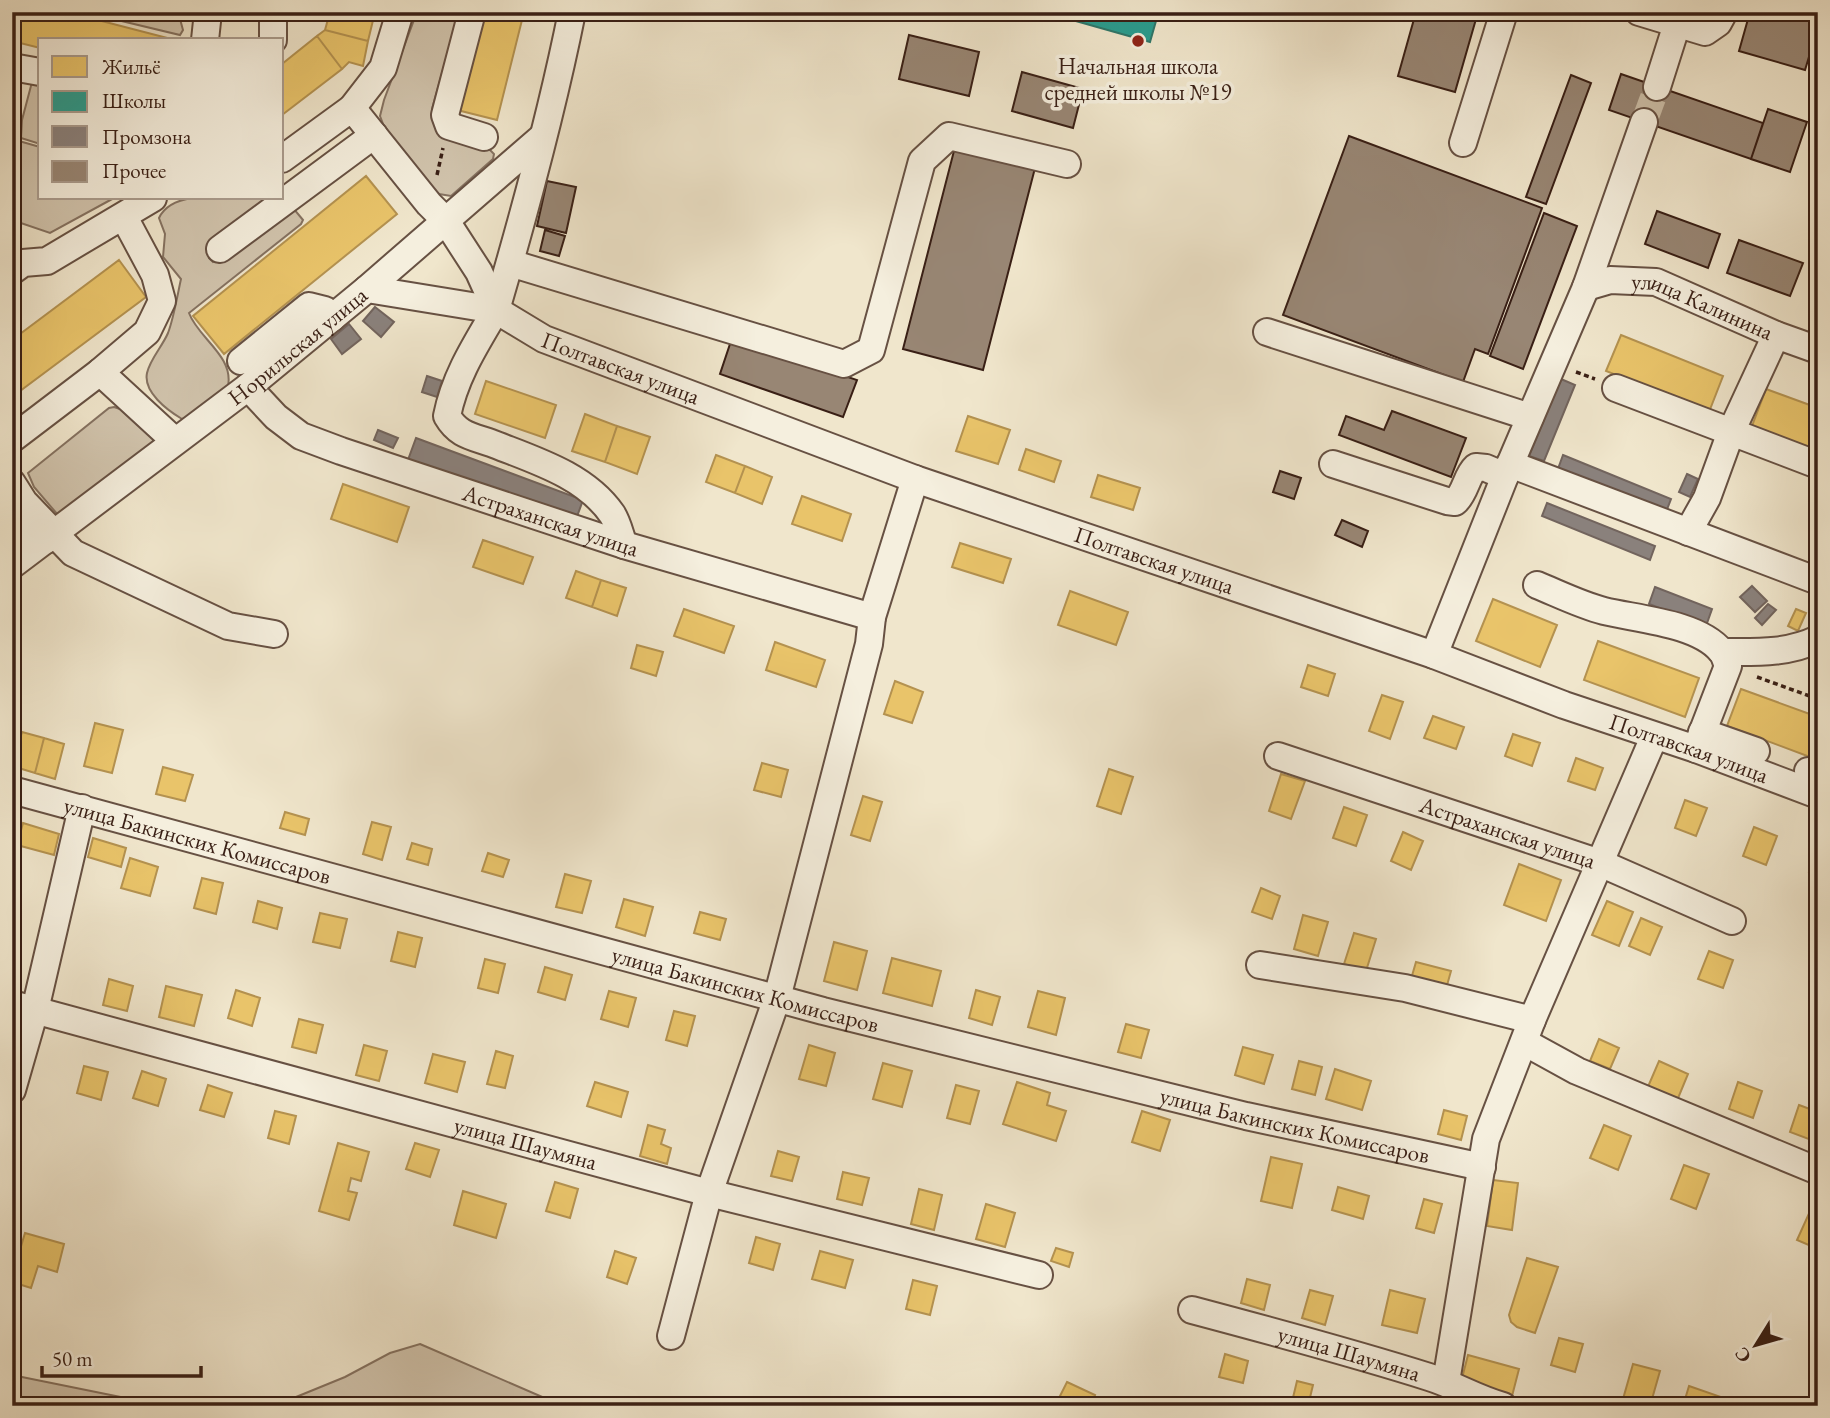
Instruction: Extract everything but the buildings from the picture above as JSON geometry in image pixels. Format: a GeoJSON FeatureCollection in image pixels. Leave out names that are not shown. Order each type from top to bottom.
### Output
{"type":"FeatureCollection","features":[{"type":"Feature","properties":{"kind":"street"},"geometry":{"type":"LineString","coordinates":[[273,12],[273,38]]}},
{"type":"Feature","properties":{"kind":"street"},"geometry":{"type":"LineString","coordinates":[[284,158],[352,108],[383,68],[400,12]]}},
{"type":"Feature","properties":{"kind":"street"},"geometry":{"type":"LineString","coordinates":[[472,12],[445,115],[449,126],[484,137]]}},
{"type":"Feature","properties":{"kind":"street"},"geometry":{"type":"LineString","coordinates":[[572,12],[553,106],[541,138],[496,310],[464,364],[452,391],[447,416],[455,429],[533,459],[594,492],[614,517],[624,545]]}},
{"type":"Feature","properties":{"kind":"street"},"geometry":{"type":"LineString","coordinates":[[1463,143],[1504,12]]}},
{"type":"Feature","properties":{"kind":"street"},"geometry":{"type":"LineString","coordinates":[[1639,12],[1705,32],[1718,23],[1724,12]]}},
{"type":"Feature","properties":{"kind":"street"},"geometry":{"type":"LineString","coordinates":[[205,38],[209,13]]}},
{"type":"Feature","properties":{"kind":"street"},"geometry":{"type":"LineString","coordinates":[[1657,87],[1677,24]]}},
{"type":"Feature","properties":{"kind":"street"},"geometry":{"type":"LineString","coordinates":[[12,67],[38,72]]}},
{"type":"Feature","properties":{"kind":"street"},"geometry":{"type":"LineString","coordinates":[[352,108],[437,213],[479,272],[496,310]]}},
{"type":"Feature","properties":{"kind":"street"},"geometry":{"type":"LineString","coordinates":[[1434,655],[1507,470],[1586,287],[1644,122]]}},
{"type":"Feature","properties":{"kind":"street"},"geometry":{"type":"LineString","coordinates":[[220,249],[374,135]]}},
{"type":"Feature","properties":{"kind":"street"},"geometry":{"type":"LineString","coordinates":[[510,262],[844,364],[871,350],[922,161],[949,136],[1067,164]]}},
{"type":"Feature","properties":{"kind":"street"},"geometry":{"type":"LineString","coordinates":[[366,289],[437,213],[541,138]]}},
{"type":"Feature","properties":{"kind":"street"},"geometry":{"type":"LineString","coordinates":[[16,264],[47,261],[150,200]]}},
{"type":"Feature","properties":{"kind":"street"},"geometry":{"type":"LineString","coordinates":[[12,439],[100,373],[148,332],[162,301],[155,275],[124,217]]}},
{"type":"Feature","properties":{"kind":"street","name":"улица Калинина"},"geometry":{"type":"LineString","coordinates":[[1586,287],[1610,281],[1656,282],[1776,335],[1818,350]]}},
{"type":"Feature","properties":{"kind":"street","name":"Норильская улица"},"geometry":{"type":"LineString","coordinates":[[12,565],[247,387],[366,289],[496,310]]}},
{"type":"Feature","properties":{"kind":"street"},"geometry":{"type":"LineString","coordinates":[[241,360],[309,306],[325,310],[332,318]]}},
{"type":"Feature","properties":{"kind":"street","name":"Полтавская улица"},"geometry":{"type":"LineString","coordinates":[[496,310],[544,339],[580,354],[915,479],[1434,655],[1654,737],[1699,741],[1815,780]]}},
{"type":"Feature","properties":{"kind":"street"},"geometry":{"type":"LineString","coordinates":[[1267,332],[1530,416]]}},
{"type":"Feature","properties":{"kind":"street"},"geometry":{"type":"LineString","coordinates":[[1688,532],[1707,498],[1731,432],[1776,335]]}},
{"type":"Feature","properties":{"kind":"street"},"geometry":{"type":"LineString","coordinates":[[100,373],[175,441]]}},
{"type":"Feature","properties":{"kind":"street","name":"Астраханская улица"},"geometry":{"type":"LineString","coordinates":[[247,387],[276,417],[301,436],[624,545],[872,617]]}},
{"type":"Feature","properties":{"kind":"street"},"geometry":{"type":"LineString","coordinates":[[1616,388],[1818,465]]}},
{"type":"Feature","properties":{"kind":"street"},"geometry":{"type":"LineString","coordinates":[[1333,464],[1455,502],[1462,495],[1476,467],[1507,470],[1688,532],[1818,581]]}},
{"type":"Feature","properties":{"kind":"street"},"geometry":{"type":"LineString","coordinates":[[671,1336],[709,1193],[777,998],[869,644],[872,617],[915,479]]}},
{"type":"Feature","properties":{"kind":"street"},"geometry":{"type":"LineString","coordinates":[[12,483],[50,536],[73,553],[229,626],[274,634]]}},
{"type":"Feature","properties":{"kind":"street"},"geometry":{"type":"LineString","coordinates":[[12,524],[50,536]]}},
{"type":"Feature","properties":{"kind":"street"},"geometry":{"type":"LineString","coordinates":[[1537,585],[1604,611],[1678,627],[1707,640],[1725,659]]}},
{"type":"Feature","properties":{"kind":"street"},"geometry":{"type":"LineString","coordinates":[[1725,659],[1773,652],[1805,645],[1818,639]]}},
{"type":"Feature","properties":{"kind":"street"},"geometry":{"type":"LineString","coordinates":[[1725,659],[1699,741],[1756,751]]}},
{"type":"Feature","properties":{"kind":"street"},"geometry":{"type":"LineString","coordinates":[[1446,1382],[1486,1139],[1528,1031],[1654,737]]}},
{"type":"Feature","properties":{"kind":"street","name":"Астраханская улица"},"geometry":{"type":"LineString","coordinates":[[1278,756],[1600,863],[1732,921]]}},
{"type":"Feature","properties":{"kind":"street","name":"улица Бакинских Комиссаров"},"geometry":{"type":"LineString","coordinates":[[12,790],[777,998],[1184,1101],[1482,1167]]}},
{"type":"Feature","properties":{"kind":"street"},"geometry":{"type":"LineString","coordinates":[[12,1090],[23,1007],[82,808]]}},
{"type":"Feature","properties":{"kind":"street"},"geometry":{"type":"LineString","coordinates":[[1260,965],[1405,988],[1528,1031],[1577,1072],[1818,1171]]}},
{"type":"Feature","properties":{"kind":"street","name":"улица Шаумяна"},"geometry":{"type":"LineString","coordinates":[[23,1007],[709,1193],[1039,1275]]}},
{"type":"Feature","properties":{"kind":"street","name":"улица Шаумяна"},"geometry":{"type":"LineString","coordinates":[[1192,1310],[1356,1354],[1446,1382],[1471,1396],[1497,1405]]}},
{"type":"Feature","properties":{"kind":"path"},"geometry":{"type":"LineString","coordinates":[[437,213],[449,126]]}},
{"type":"Feature","properties":{"kind":"path"},"geometry":{"type":"LineString","coordinates":[[1554,363],[1616,388]]}},
{"type":"Feature","properties":{"kind":"path"},"geometry":{"type":"LineString","coordinates":[[1725,659],[1818,699]]}},
{"type":"Feature","properties":{"kind":"shaded area"},"geometry":{"type":"Polygon","coordinates":[[[84,12],[174,12],[180,19],[183,30],[180,35],[84,12]]]}},
{"type":"Feature","properties":{"kind":"shaded area"},"geometry":{"type":"Polygon","coordinates":[[[417,12],[459,12],[432,109],[444,136],[489,149],[494,154],[493,159],[451,196],[439,194],[426,182],[385,129],[380,116],[417,12]]]}},
{"type":"Feature","properties":{"kind":"shaded area"},"geometry":{"type":"Polygon","coordinates":[[[38,80],[38,143],[21,138],[22,120],[32,82],[38,80]]]}},
{"type":"Feature","properties":{"kind":"shaded area"},"geometry":{"type":"Polygon","coordinates":[[[12,139],[38,146],[38,200],[110,200],[50,233],[12,220],[12,139]]]}},
{"type":"Feature","properties":{"kind":"shaded area"},"geometry":{"type":"Polygon","coordinates":[[[182,200],[275,200],[209,253],[213,262],[288,207],[294,209],[303,220],[189,313],[226,365],[228,386],[189,417],[182,419],[152,394],[147,380],[151,363],[168,333],[181,279],[163,257],[165,234],[159,218],[173,204],[182,200]]]}},
{"type":"Feature","properties":{"kind":"shaded area"},"geometry":{"type":"Polygon","coordinates":[[[114,407],[153,437],[153,443],[58,515],[34,487],[28,473],[109,408],[114,407]]]}},
{"type":"Feature","properties":{"kind":"shaded area"},"geometry":{"type":"Polygon","coordinates":[[[420,1344],[563,1406],[274,1406],[345,1377],[390,1353],[420,1344]]]}},
{"type":"Feature","properties":{"kind":"shaded area"},"geometry":{"type":"Polygon","coordinates":[[[12,1375],[165,1406],[12,1406],[12,1375]]]}},
{"type":"Feature","properties":{"kind":"tunnel"},"geometry":{"type":"LineString","coordinates":[[1644,122],[1657,87]]}},
{"type":"Feature","properties":{"kind":"place","name":"Начальная школа средней школы №19"},"geometry":{"type":"Point","coordinates":[1138,41]}}]}
